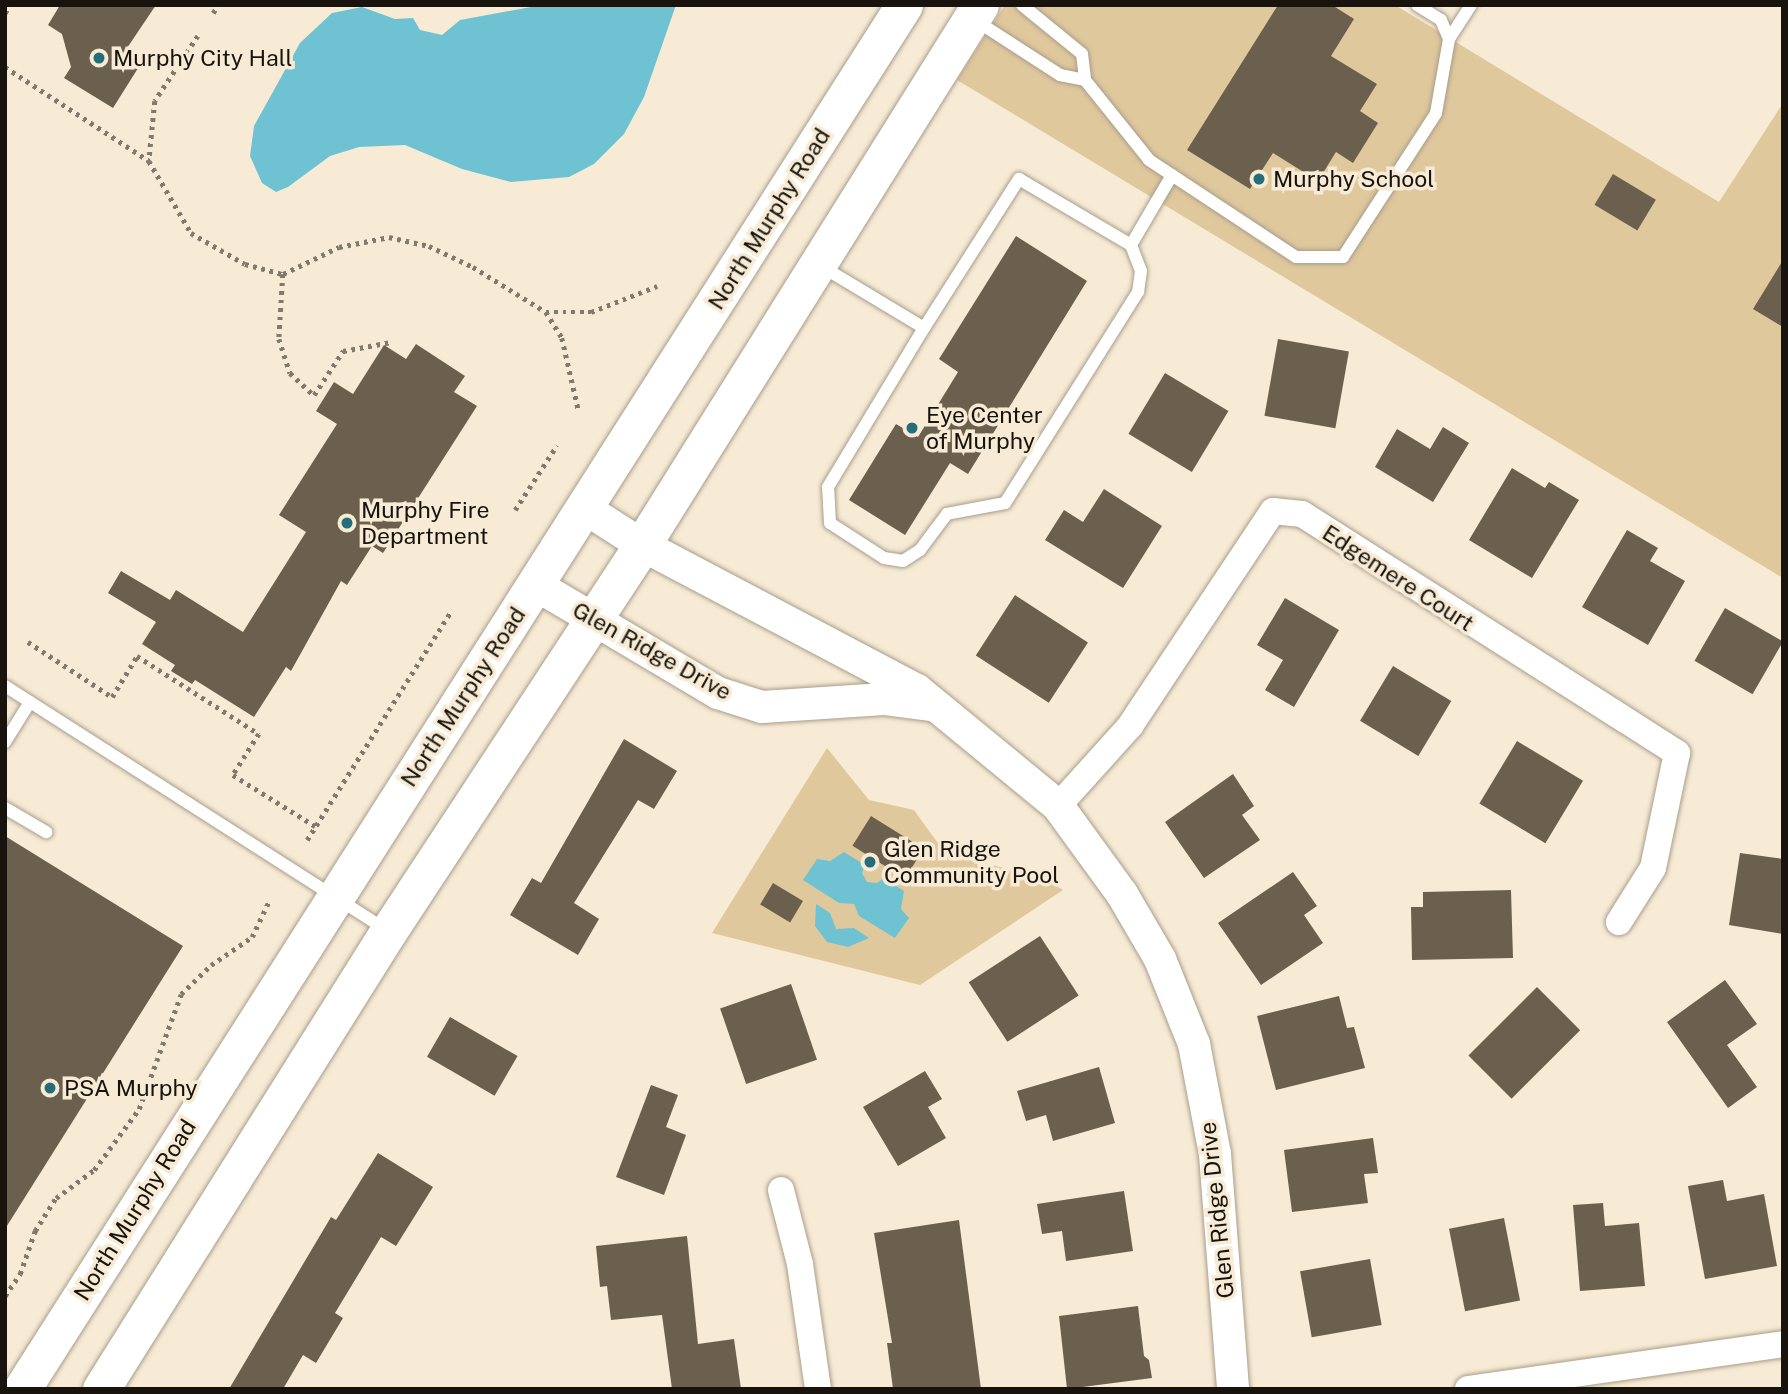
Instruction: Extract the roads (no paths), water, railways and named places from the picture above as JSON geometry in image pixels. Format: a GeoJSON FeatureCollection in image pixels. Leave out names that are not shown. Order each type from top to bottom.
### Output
{"type":"FeatureCollection","features":[{"type":"Feature","properties":{"kind":"main road","name":"North Murphy Road"},"geometry":{"type":"LineString","coordinates":[[22,1389],[334,898],[586,509],[904,5]]}},
{"type":"Feature","properties":{"kind":"main road"},"geometry":{"type":"LineString","coordinates":[[101,1389],[388,932],[642,545],[818,264],[968,9]]}},
{"type":"Feature","properties":{"kind":"street","name":"Glen Ridge Drive"},"geometry":{"type":"LineString","coordinates":[[586,509],[642,545],[917,690],[1058,806],[1122,894],[1160,960],[1194,1044],[1215,1154],[1233,1389]]}},
{"type":"Feature","properties":{"kind":"street","name":"Edgemere Court"},"geometry":{"type":"LineString","coordinates":[[1058,806],[1129,726],[1273,511],[1302,514],[1677,753],[1653,868],[1619,922]]}},
{"type":"Feature","properties":{"kind":"street","name":"Glen Ridge Drive"},"geometry":{"type":"LineString","coordinates":[[536,585],[718,693],[762,707],[884,699],[939,706]]}},
{"type":"Feature","properties":{"kind":"street"},"geometry":{"type":"LineString","coordinates":[[781,1190],[800,1264],[818,1389]]}},
{"type":"Feature","properties":{"kind":"street"},"geometry":{"type":"LineString","coordinates":[[1468,1389],[1783,1343]]}},
{"type":"Feature","properties":{"kind":"lane"},"geometry":{"type":"LineString","coordinates":[[1022,5],[1082,54],[1085,80],[1149,160],[1296,257],[1343,257],[1436,113],[1449,39],[1471,5]]}},
{"type":"Feature","properties":{"kind":"lane"},"geometry":{"type":"LineString","coordinates":[[1417,5],[1441,20],[1449,39]]}},
{"type":"Feature","properties":{"kind":"lane"},"geometry":{"type":"LineString","coordinates":[[968,9],[1060,75],[1085,80]]}},
{"type":"Feature","properties":{"kind":"lane"},"geometry":{"type":"LineString","coordinates":[[1131,244],[1172,175]]}},
{"type":"Feature","properties":{"kind":"lane"},"geometry":{"type":"LineString","coordinates":[[1019,179],[1131,244],[1141,271],[1138,292],[1005,503],[947,514],[920,550],[903,561],[884,558],[830,523],[827,495],[924,328],[1019,179]]}},
{"type":"Feature","properties":{"kind":"lane"},"geometry":{"type":"LineString","coordinates":[[818,264],[924,328]]}},
{"type":"Feature","properties":{"kind":"lane"},"geometry":{"type":"LineString","coordinates":[[5,686],[388,932]]}},
{"type":"Feature","properties":{"kind":"lane"},"geometry":{"type":"LineString","coordinates":[[5,742],[30,702]]}},
{"type":"Feature","properties":{"kind":"lane"},"geometry":{"type":"LineString","coordinates":[[5,808],[46,832]]}},
{"type":"Feature","properties":{"kind":"water"},"geometry":{"type":"Polygon","coordinates":[[[542,5],[676,5],[644,97],[624,134],[594,164],[569,177],[511,182],[462,169],[405,145],[359,147],[330,156],[288,187],[276,192],[262,183],[250,156],[254,126],[300,43],[332,13],[362,7],[395,19],[413,18],[420,30],[442,35],[460,20],[542,5]]]}},
{"type":"Feature","properties":{"kind":"water"},"geometry":{"type":"Polygon","coordinates":[[[844,852],[865,865],[862,873],[867,882],[877,883],[884,878],[904,891],[901,909],[909,918],[895,938],[859,916],[854,904],[839,903],[803,880],[817,859],[830,861],[844,852]]]}},
{"type":"Feature","properties":{"kind":"water"},"geometry":{"type":"Polygon","coordinates":[[[816,904],[830,913],[836,929],[854,928],[869,938],[848,947],[827,942],[815,926],[816,904]]]}},
{"type":"Feature","properties":{"kind":"place","name":"Murphy City Hall"},"geometry":{"type":"Point","coordinates":[99,58]}},
{"type":"Feature","properties":{"kind":"place","name":"Murphy School"},"geometry":{"type":"Point","coordinates":[1259,179]}},
{"type":"Feature","properties":{"kind":"place","name":"Eye Center of Murphy"},"geometry":{"type":"Point","coordinates":[912,428]}},
{"type":"Feature","properties":{"kind":"place","name":"Murphy Fire Department"},"geometry":{"type":"Point","coordinates":[347,523]}},
{"type":"Feature","properties":{"kind":"place","name":"Glen Ridge Community Pool"},"geometry":{"type":"Point","coordinates":[870,862]}},
{"type":"Feature","properties":{"kind":"place","name":"PSA Murphy"},"geometry":{"type":"Point","coordinates":[50,1088]}}]}
